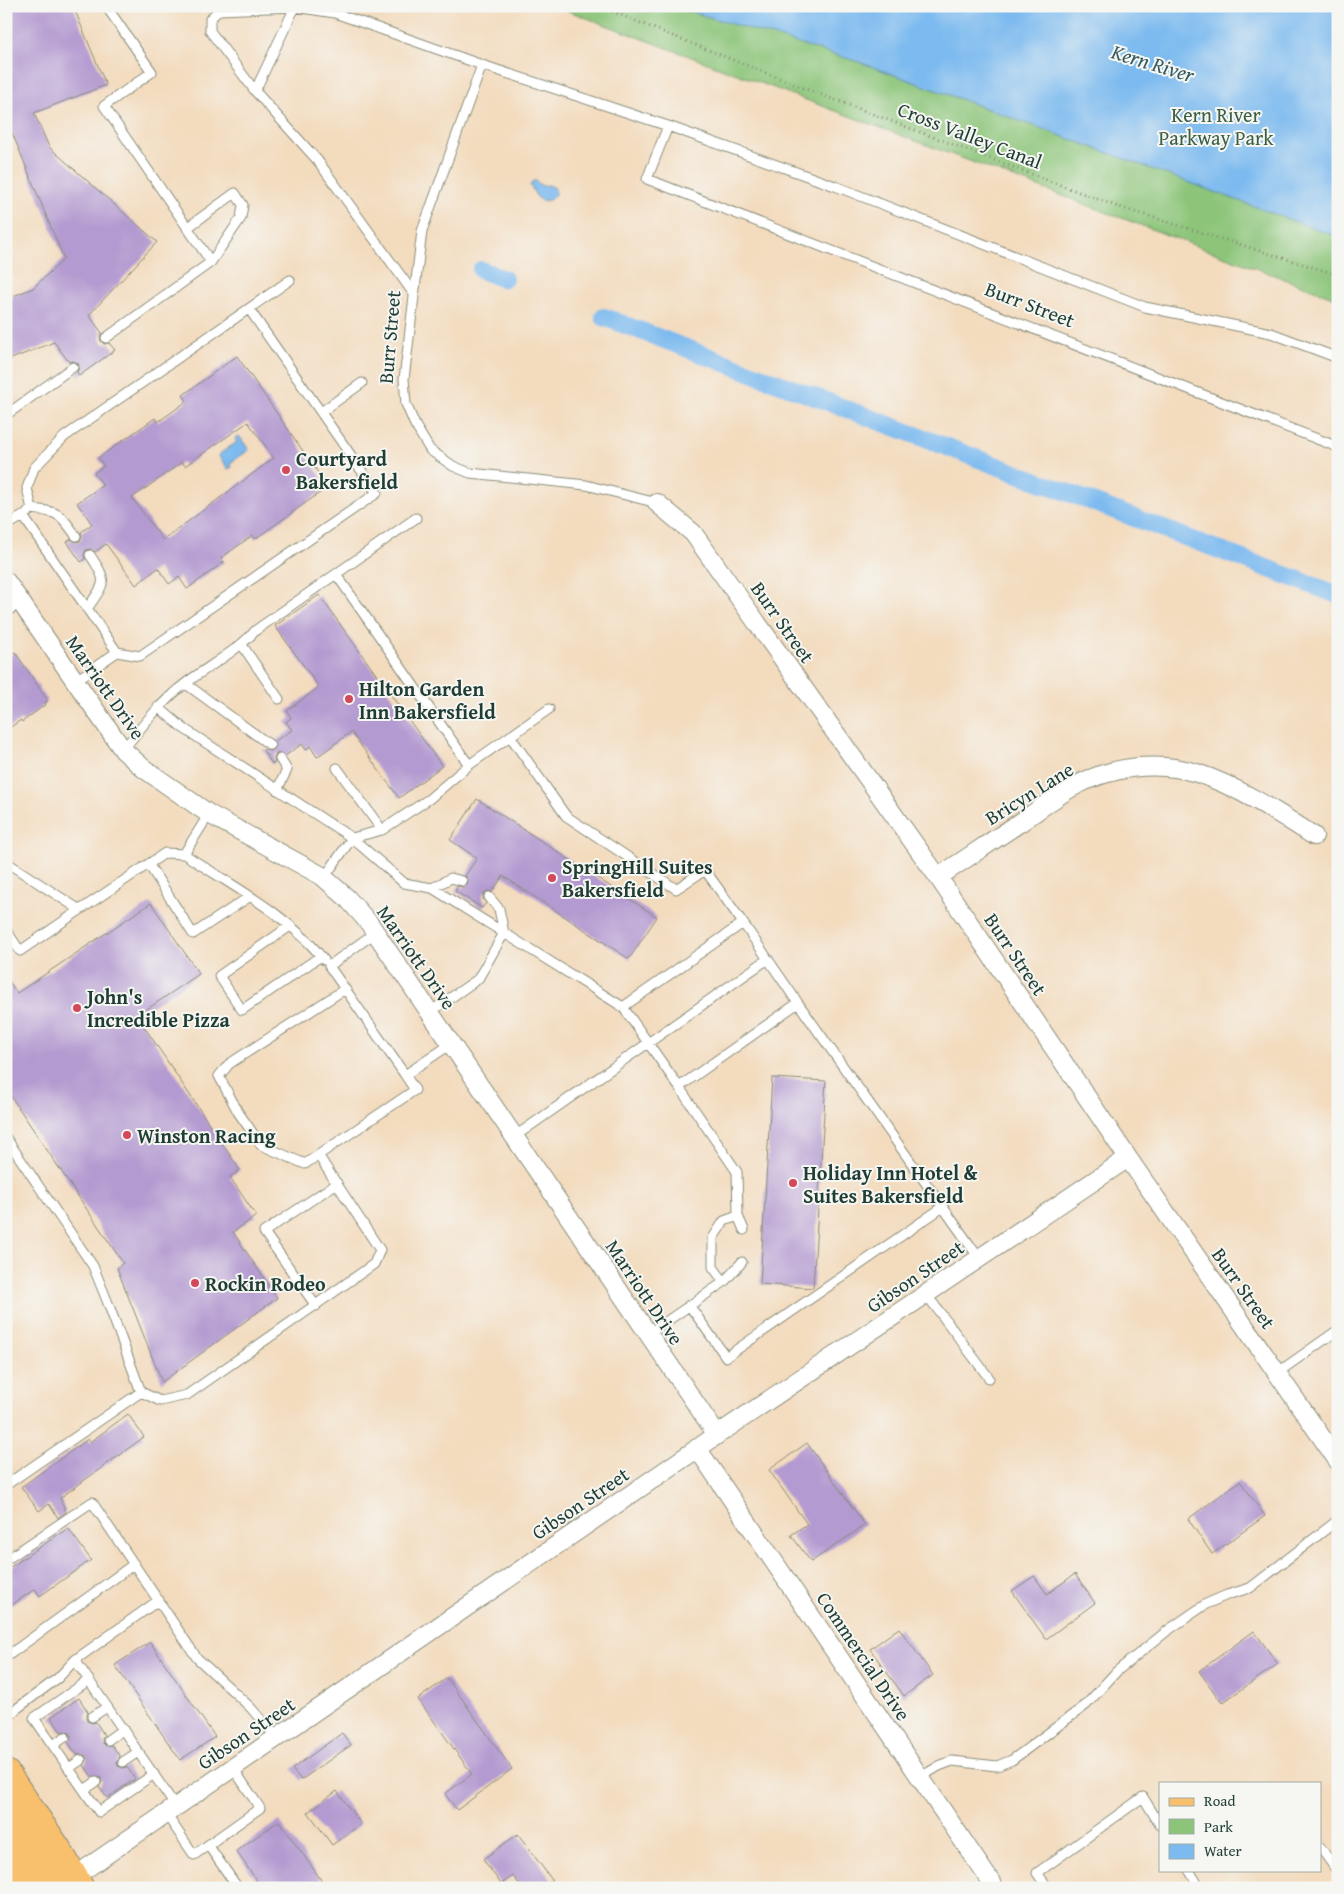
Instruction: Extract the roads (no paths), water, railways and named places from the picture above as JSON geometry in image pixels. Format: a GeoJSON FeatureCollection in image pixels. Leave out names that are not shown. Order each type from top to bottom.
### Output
{"type":"FeatureCollection","features":[{"type":"Feature","properties":{"kind":"main road"},"geometry":{"type":"LineString","coordinates":[[6,1774],[57,1848],[71,1884]]}},
{"type":"Feature","properties":{"kind":"main road"},"geometry":{"type":"LineString","coordinates":[[6,1815],[46,1870],[71,1884]]}},
{"type":"Feature","properties":{"kind":"main road"},"geometry":{"type":"LineString","coordinates":[[6,1855],[29,1888]]}},
{"type":"Feature","properties":{"kind":"street","name":"Burr Street"},"geometry":{"type":"LineString","coordinates":[[657,503],[693,532],[938,877],[1128,1158],[1336,1456]]}},
{"type":"Feature","properties":{"kind":"street","name":"Marriott Drive"},"geometry":{"type":"LineString","coordinates":[[6,581],[14,607],[75,680],[123,750],[143,768],[209,814],[324,878],[347,898],[376,932],[717,1435]]}},
{"type":"Feature","properties":{"kind":"street","name":"Bricyn Lane"},"geometry":{"type":"LineString","coordinates":[[938,877],[1072,788],[1097,776],[1146,766],[1172,768],[1196,773],[1256,798],[1314,836]]}},
{"type":"Feature","properties":{"kind":"street","name":"Gibson Street"},"geometry":{"type":"LineString","coordinates":[[71,1884],[171,1810],[698,1448],[1128,1158]]}},
{"type":"Feature","properties":{"kind":"street","name":"Commercial Drive"},"geometry":{"type":"LineString","coordinates":[[698,1448],[995,1888]]}},
{"type":"Feature","properties":{"kind":"lane"},"geometry":{"type":"LineString","coordinates":[[106,6],[152,72],[104,106],[211,262]]}},
{"type":"Feature","properties":{"kind":"lane"},"geometry":{"type":"LineString","coordinates":[[255,91],[295,7]]}},
{"type":"Feature","properties":{"kind":"lane"},"geometry":{"type":"LineString","coordinates":[[414,294],[318,161],[255,91],[210,31],[210,19],[218,10],[295,7],[335,13],[482,65]]}},
{"type":"Feature","properties":{"kind":"lane","name":"Burr Street"},"geometry":{"type":"LineString","coordinates":[[657,503],[586,485],[470,472],[453,466],[430,450],[415,425],[406,404],[404,379],[422,231],[482,65],[668,126],[834,186],[1145,307],[1271,333],[1338,358]]}},
{"type":"Feature","properties":{"kind":"lane","name":"Burr Street"},"geometry":{"type":"LineString","coordinates":[[668,126],[647,179],[1338,447]]}},
{"type":"Feature","properties":{"kind":"lane"},"geometry":{"type":"LineString","coordinates":[[106,338],[211,262],[241,218],[244,206],[235,193],[187,228]]}},
{"type":"Feature","properties":{"kind":"lane"},"geometry":{"type":"LineString","coordinates":[[32,509],[27,488],[34,468],[64,437],[290,280]]}},
{"type":"Feature","properties":{"kind":"lane"},"geometry":{"type":"LineString","coordinates":[[75,680],[117,652],[140,656],[377,493],[249,309]]}},
{"type":"Feature","properties":{"kind":"lane"},"geometry":{"type":"LineString","coordinates":[[6,415],[73,367]]}},
{"type":"Feature","properties":{"kind":"lane"},"geometry":{"type":"LineString","coordinates":[[321,412],[362,383]]}},
{"type":"Feature","properties":{"kind":"lane"},"geometry":{"type":"LineString","coordinates":[[6,526],[32,509],[52,512],[63,517],[76,536]]}},
{"type":"Feature","properties":{"kind":"lane"},"geometry":{"type":"LineString","coordinates":[[23,516],[117,652]]}},
{"type":"Feature","properties":{"kind":"lane"},"geometry":{"type":"LineString","coordinates":[[123,750],[158,707],[186,684],[242,645],[256,630],[416,518]]}},
{"type":"Feature","properties":{"kind":"lane"},"geometry":{"type":"LineString","coordinates":[[87,609],[102,585],[102,573],[90,555]]}},
{"type":"Feature","properties":{"kind":"lane"},"geometry":{"type":"LineString","coordinates":[[336,574],[469,765]]}},
{"type":"Feature","properties":{"kind":"lane"},"geometry":{"type":"LineString","coordinates":[[242,645],[279,699]]}},
{"type":"Feature","properties":{"kind":"lane"},"geometry":{"type":"LineString","coordinates":[[186,684],[270,745]]}},
{"type":"Feature","properties":{"kind":"lane"},"geometry":{"type":"LineString","coordinates":[[158,707],[182,728],[352,838],[404,883],[432,888],[623,1007],[737,1172],[738,1216],[744,1230]]}},
{"type":"Feature","properties":{"kind":"lane"},"geometry":{"type":"LineString","coordinates":[[324,878],[352,838],[382,830],[429,799],[469,765],[549,709]]}},
{"type":"Feature","properties":{"kind":"lane"},"geometry":{"type":"LineString","coordinates":[[510,736],[566,816],[676,889],[705,870],[979,1258]]}},
{"type":"Feature","properties":{"kind":"lane"},"geometry":{"type":"LineString","coordinates":[[277,790],[287,770],[280,759]]}},
{"type":"Feature","properties":{"kind":"lane"},"geometry":{"type":"LineString","coordinates":[[338,768],[382,830]]}},
{"type":"Feature","properties":{"kind":"lane"},"geometry":{"type":"LineString","coordinates":[[184,854],[209,814]]}},
{"type":"Feature","properties":{"kind":"lane"},"geometry":{"type":"LineString","coordinates":[[6,930],[20,951],[166,853],[184,854],[290,926],[310,942],[329,966],[405,1075],[415,1090],[305,1164],[261,1145],[238,1112],[219,1076],[229,1064],[345,989]]}},
{"type":"Feature","properties":{"kind":"lane"},"geometry":{"type":"LineString","coordinates":[[8,865],[80,910]]}},
{"type":"Feature","properties":{"kind":"lane"},"geometry":{"type":"LineString","coordinates":[[148,865],[193,934],[249,897]]}},
{"type":"Feature","properties":{"kind":"lane"},"geometry":{"type":"LineString","coordinates":[[432,888],[451,878],[462,881]]}},
{"type":"Feature","properties":{"kind":"lane"},"geometry":{"type":"LineString","coordinates":[[430,1012],[478,978],[504,933],[500,909],[489,897]]}},
{"type":"Feature","properties":{"kind":"lane"},"geometry":{"type":"LineString","coordinates":[[623,1007],[743,923]]}},
{"type":"Feature","properties":{"kind":"lane"},"geometry":{"type":"LineString","coordinates":[[290,926],[219,976],[242,1010],[321,956]]}},
{"type":"Feature","properties":{"kind":"lane"},"geometry":{"type":"LineString","coordinates":[[329,966],[376,932]]}},
{"type":"Feature","properties":{"kind":"lane"},"geometry":{"type":"LineString","coordinates":[[514,1137],[768,960]]}},
{"type":"Feature","properties":{"kind":"lane"},"geometry":{"type":"LineString","coordinates":[[678,1086],[798,1003]]}},
{"type":"Feature","properties":{"kind":"lane"},"geometry":{"type":"LineString","coordinates":[[405,1075],[451,1044]]}},
{"type":"Feature","properties":{"kind":"lane"},"geometry":{"type":"LineString","coordinates":[[6,1138],[93,1266],[141,1392],[160,1401],[187,1395],[374,1264],[380,1250],[318,1156]]}},
{"type":"Feature","properties":{"kind":"lane"},"geometry":{"type":"LineString","coordinates":[[316,1306],[264,1232],[337,1183]]}},
{"type":"Feature","properties":{"kind":"lane"},"geometry":{"type":"LineString","coordinates":[[690,1305],[726,1357],[943,1207]]}},
{"type":"Feature","properties":{"kind":"lane"},"geometry":{"type":"LineString","coordinates":[[724,1282],[713,1267],[713,1238],[724,1221],[738,1216]]}},
{"type":"Feature","properties":{"kind":"lane"},"geometry":{"type":"LineString","coordinates":[[648,1334],[724,1282],[742,1262]]}},
{"type":"Feature","properties":{"kind":"lane"},"geometry":{"type":"LineString","coordinates":[[926,1294],[989,1378]]}},
{"type":"Feature","properties":{"kind":"lane"},"geometry":{"type":"LineString","coordinates":[[1277,1373],[1338,1330]]}},
{"type":"Feature","properties":{"kind":"lane"},"geometry":{"type":"LineString","coordinates":[[6,1485],[141,1392]]}},
{"type":"Feature","properties":{"kind":"lane"},"geometry":{"type":"LineString","coordinates":[[6,1560],[92,1502],[197,1658],[250,1706],[277,1738]]}},
{"type":"Feature","properties":{"kind":"lane"},"geometry":{"type":"LineString","coordinates":[[921,1777],[952,1761],[996,1766],[1012,1760],[1086,1706],[1117,1672],[1167,1631],[1206,1604],[1250,1588],[1338,1520]]}},
{"type":"Feature","properties":{"kind":"lane"},"geometry":{"type":"LineString","coordinates":[[6,1656],[134,1564]]}},
{"type":"Feature","properties":{"kind":"lane"},"geometry":{"type":"LineString","coordinates":[[6,1721],[15,1710],[58,1678],[75,1660],[159,1600]]}},
{"type":"Feature","properties":{"kind":"lane"},"geometry":{"type":"LineString","coordinates":[[75,1660],[154,1774],[194,1855],[260,1808],[233,1768]]}},
{"type":"Feature","properties":{"kind":"lane"},"geometry":{"type":"LineString","coordinates":[[89,1680],[34,1718],[53,1746],[99,1812],[154,1774]]}},
{"type":"Feature","properties":{"kind":"lane"},"geometry":{"type":"LineString","coordinates":[[92,1718],[108,1706]]}},
{"type":"Feature","properties":{"kind":"lane"},"geometry":{"type":"LineString","coordinates":[[108,1740],[123,1730]]}},
{"type":"Feature","properties":{"kind":"lane"},"geometry":{"type":"LineString","coordinates":[[53,1746],[65,1737]]}},
{"type":"Feature","properties":{"kind":"lane"},"geometry":{"type":"LineString","coordinates":[[123,1762],[138,1752]]}},
{"type":"Feature","properties":{"kind":"lane"},"geometry":{"type":"LineString","coordinates":[[69,1768],[81,1760]]}},
{"type":"Feature","properties":{"kind":"lane"},"geometry":{"type":"LineString","coordinates":[[84,1790],[96,1782]]}},
{"type":"Feature","properties":{"kind":"lane"},"geometry":{"type":"LineString","coordinates":[[1048,1888],[1037,1873],[1143,1797],[1159,1822]]}},
{"type":"Feature","properties":{"kind":"lane"},"geometry":{"type":"LineString","coordinates":[[208,1846],[238,1888]]}},
{"type":"Feature","properties":{"kind":"lane"},"geometry":{"type":"LineString","coordinates":[[1322,1850],[1338,1872]]}},
{"type":"Feature","properties":{"kind":"lane"},"geometry":{"type":"LineString","coordinates":[[1190,1872],[1200,1888]]}},
{"type":"Feature","properties":{"kind":"water","name":"Kern River"},"geometry":{"type":"Polygon","coordinates":[[[672,6],[1338,6],[1338,237],[859,62],[672,6]]]}},
{"type":"Feature","properties":{"kind":"water"},"geometry":{"type":"Polygon","coordinates":[[[534,180],[542,186],[549,185],[555,188],[555,195],[545,201],[539,199],[530,185],[534,180]]]}},
{"type":"Feature","properties":{"kind":"water"},"geometry":{"type":"Polygon","coordinates":[[[237,436],[240,437],[249,450],[230,463],[232,467],[228,469],[218,455],[237,442],[235,439],[237,436]]]}},
{"type":"Feature","properties":{"kind":"waterway"},"geometry":{"type":"LineString","coordinates":[[481,270],[504,279]]}},
{"type":"Feature","properties":{"kind":"waterway"},"geometry":{"type":"LineString","coordinates":[[604,317],[1338,595]]}},
{"type":"Feature","properties":{"kind":"place","name":"Courtyard Bakersfield"},"geometry":{"type":"Point","coordinates":[286,470]}},
{"type":"Feature","properties":{"kind":"place","name":"Hilton Garden Inn Bakersfield"},"geometry":{"type":"Point","coordinates":[349,699]}},
{"type":"Feature","properties":{"kind":"place","name":"SpringHill Suites Bakersfield"},"geometry":{"type":"Point","coordinates":[552,878]}},
{"type":"Feature","properties":{"kind":"place","name":"John's Incredible Pizza"},"geometry":{"type":"Point","coordinates":[77,1008]}},
{"type":"Feature","properties":{"kind":"place","name":"Winston Racing"},"geometry":{"type":"Point","coordinates":[127,1135]}},
{"type":"Feature","properties":{"kind":"place","name":"Holiday Inn Hotel & Suites Bakersfield"},"geometry":{"type":"Point","coordinates":[793,1183]}},
{"type":"Feature","properties":{"kind":"place","name":"Rockin Rodeo"},"geometry":{"type":"Point","coordinates":[195,1283]}},
{"type":"Feature","properties":{"kind":"park label","name":"Kern River Parkway Park"},"geometry":{"type":"Point","coordinates":[1216,126]}}]}
